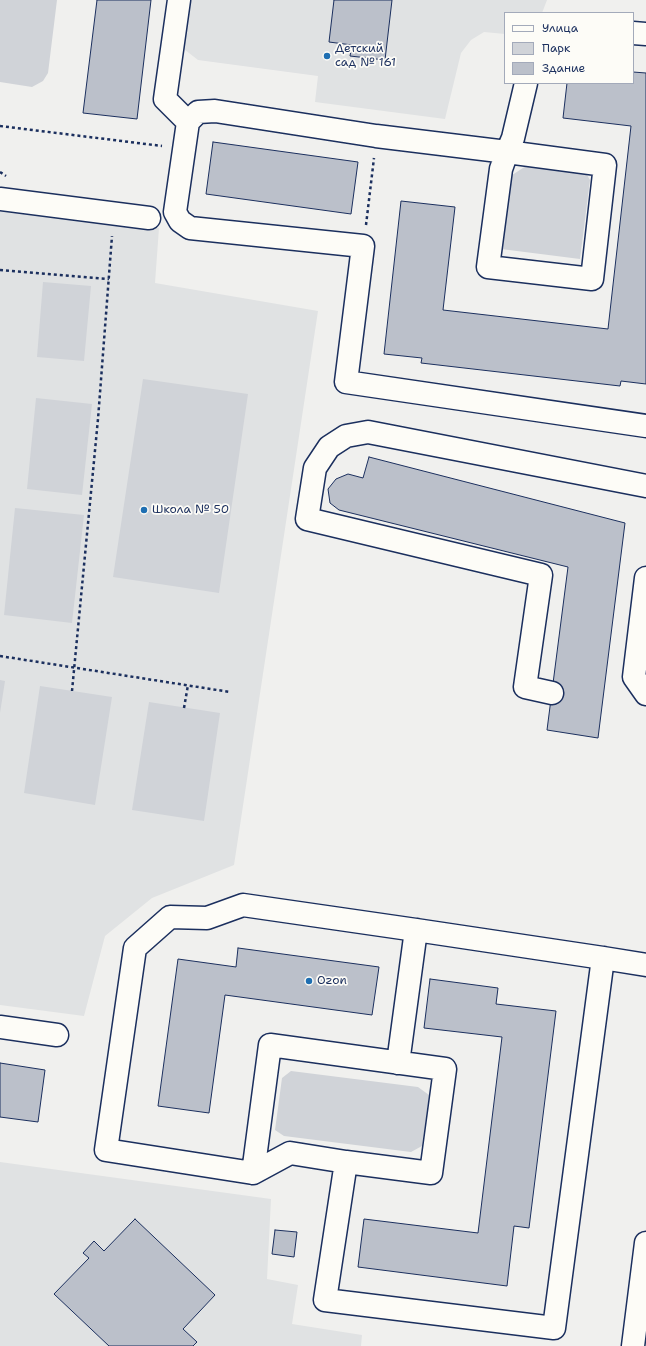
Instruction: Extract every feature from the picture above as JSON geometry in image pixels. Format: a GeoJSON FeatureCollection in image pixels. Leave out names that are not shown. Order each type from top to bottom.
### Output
{"type":"FeatureCollection","features":[{"type":"Feature","properties":{"kind":"street"},"geometry":{"type":"LineString","coordinates":[[179,0],[165,99],[188,122]]}},
{"type":"Feature","properties":{"kind":"street"},"geometry":{"type":"LineString","coordinates":[[634,33],[646,34]]}},
{"type":"Feature","properties":{"kind":"street"},"geometry":{"type":"LineString","coordinates":[[526,84],[513,138],[507,152],[501,169],[488,267],[592,279],[605,165],[507,152],[376,136],[215,111],[198,112],[188,122],[175,212],[180,221],[190,228],[363,246],[346,382],[646,426]]}},
{"type":"Feature","properties":{"kind":"street"},"geometry":{"type":"LineString","coordinates":[[0,199],[149,218]]}},
{"type":"Feature","properties":{"kind":"street"},"geometry":{"type":"LineString","coordinates":[[552,693],[525,687],[541,575],[307,519],[315,468],[329,447],[346,436],[368,432],[646,486]]}},
{"type":"Feature","properties":{"kind":"street"},"geometry":{"type":"LineString","coordinates":[[646,578],[634,678],[646,694]]}},
{"type":"Feature","properties":{"kind":"street"},"geometry":{"type":"LineString","coordinates":[[253,1173],[270,1045],[445,1069],[431,1173],[290,1153],[253,1173],[106,1150],[135,948],[170,917],[207,918],[243,906],[646,964]]}},
{"type":"Feature","properties":{"kind":"street"},"geometry":{"type":"LineString","coordinates":[[398,1063],[416,930]]}},
{"type":"Feature","properties":{"kind":"street"},"geometry":{"type":"LineString","coordinates":[[346,1162],[325,1300],[554,1328],[603,958]]}},
{"type":"Feature","properties":{"kind":"street"},"geometry":{"type":"LineString","coordinates":[[0,1027],[57,1035]]}},
{"type":"Feature","properties":{"kind":"street"},"geometry":{"type":"LineString","coordinates":[[632,1346],[646,1243]]}},
{"type":"Feature","properties":{"kind":"path"},"geometry":{"type":"LineString","coordinates":[[0,126],[184,148]]}},
{"type":"Feature","properties":{"kind":"path"},"geometry":{"type":"LineString","coordinates":[[363,246],[376,136]]}},
{"type":"Feature","properties":{"kind":"path"},"geometry":{"type":"LineString","coordinates":[[72,691],[99,411],[112,236]]}},
{"type":"Feature","properties":{"kind":"path"},"geometry":{"type":"LineString","coordinates":[[0,270],[109,279]]}},
{"type":"Feature","properties":{"kind":"path"},"geometry":{"type":"LineString","coordinates":[[0,656],[230,692]]}},
{"type":"Feature","properties":{"kind":"path"},"geometry":{"type":"LineString","coordinates":[[184,708],[188,685]]}},
{"type":"Feature","properties":{"kind":"shaded area","name":"Детский сад № 161"},"geometry":{"type":"Polygon","coordinates":[[[186,0],[547,0],[542,12],[504,12],[504,34],[484,32],[471,40],[461,53],[445,119],[315,102],[318,76],[198,60],[180,46],[186,0]]]}},
{"type":"Feature","properties":{"kind":"shaded area","name":"Школа № 50"},"geometry":{"type":"Polygon","coordinates":[[[0,187],[11,193],[9,212],[159,228],[155,283],[318,311],[234,865],[152,898],[105,936],[84,1016],[0,1005],[0,187]]]}},
{"type":"Feature","properties":{"kind":"shaded area"},"geometry":{"type":"Polygon","coordinates":[[[0,1162],[271,1199],[267,1279],[298,1285],[292,1324],[362,1335],[361,1346],[0,1346],[0,1162]]]}},
{"type":"Feature","properties":{"kind":"green space"},"geometry":{"type":"Polygon","coordinates":[[[0,0],[57,0],[48,73],[43,81],[32,87],[0,82],[0,0]]]}},
{"type":"Feature","properties":{"kind":"green space"},"geometry":{"type":"Polygon","coordinates":[[[526,166],[574,166],[586,173],[590,180],[580,259],[501,249],[506,179],[526,166]]]}},
{"type":"Feature","properties":{"kind":"green space"},"geometry":{"type":"Polygon","coordinates":[[[43,282],[91,286],[84,361],[37,357],[43,282]]]}},
{"type":"Feature","properties":{"kind":"green space"},"geometry":{"type":"Polygon","coordinates":[[[143,379],[248,394],[219,593],[113,577],[143,379]]]}},
{"type":"Feature","properties":{"kind":"green space"},"geometry":{"type":"Polygon","coordinates":[[[36,398],[92,404],[82,495],[27,489],[36,398]]]}},
{"type":"Feature","properties":{"kind":"green space"},"geometry":{"type":"Polygon","coordinates":[[[15,508],[84,515],[72,623],[4,615],[15,508]]]}},
{"type":"Feature","properties":{"kind":"green space"},"geometry":{"type":"Polygon","coordinates":[[[0,680],[5,681],[0,713],[0,680]]]}},
{"type":"Feature","properties":{"kind":"green space"},"geometry":{"type":"Polygon","coordinates":[[[40,686],[112,697],[95,805],[24,793],[40,686]]]}},
{"type":"Feature","properties":{"kind":"green space"},"geometry":{"type":"Polygon","coordinates":[[[149,702],[220,713],[204,821],[132,810],[149,702]]]}},
{"type":"Feature","properties":{"kind":"green space"},"geometry":{"type":"Polygon","coordinates":[[[291,1071],[418,1087],[429,1095],[422,1146],[411,1152],[284,1136],[275,1130],[282,1078],[291,1071]]]}},
{"type":"Feature","properties":{"kind":"building"},"geometry":{"type":"Polygon","coordinates":[[[97,0],[151,0],[137,119],[83,113],[97,0]]]}},
{"type":"Feature","properties":{"kind":"building"},"geometry":{"type":"Polygon","coordinates":[[[334,0],[392,0],[385,60],[350,56],[352,45],[329,42],[334,0]]]}},
{"type":"Feature","properties":{"kind":"building"},"geometry":{"type":"Polygon","coordinates":[[[634,72],[646,73],[646,384],[621,381],[620,386],[421,363],[422,358],[384,354],[401,201],[455,207],[443,310],[608,329],[631,126],[563,118],[567,84],[634,84],[634,72]]]}},
{"type":"Feature","properties":{"kind":"building"},"geometry":{"type":"Polygon","coordinates":[[[213,142],[358,162],[351,214],[206,194],[213,142]]]}},
{"type":"Feature","properties":{"kind":"building"},"geometry":{"type":"Polygon","coordinates":[[[369,457],[625,523],[598,738],[547,730],[568,567],[339,510],[330,503],[328,489],[336,479],[348,474],[363,478],[369,457]]]}},
{"type":"Feature","properties":{"kind":"building"},"geometry":{"type":"Polygon","coordinates":[[[238,948],[379,967],[372,1015],[225,995],[209,1113],[158,1106],[178,959],[236,967],[238,948]]]}},
{"type":"Feature","properties":{"kind":"building"},"geometry":{"type":"Polygon","coordinates":[[[430,979],[498,988],[496,1004],[556,1011],[529,1228],[514,1226],[507,1286],[358,1267],[364,1219],[478,1233],[502,1037],[424,1028],[430,979]]]}},
{"type":"Feature","properties":{"kind":"building"},"geometry":{"type":"Polygon","coordinates":[[[0,1063],[45,1070],[38,1122],[0,1117],[0,1063]]]}},
{"type":"Feature","properties":{"kind":"building"},"geometry":{"type":"Polygon","coordinates":[[[135,1219],[215,1295],[183,1329],[197,1342],[193,1346],[109,1346],[54,1294],[89,1258],[83,1253],[94,1241],[104,1251],[135,1219]]]}},
{"type":"Feature","properties":{"kind":"building"},"geometry":{"type":"Polygon","coordinates":[[[275,1230],[297,1232],[294,1257],[272,1254],[275,1230]]]}},
{"type":"Feature","properties":{"kind":"place","name":"Детский сад № 161"},"geometry":{"type":"Point","coordinates":[327,56]}},
{"type":"Feature","properties":{"kind":"place","name":"Школа № 50"},"geometry":{"type":"Point","coordinates":[144,510]}},
{"type":"Feature","properties":{"kind":"place","name":"Ozon"},"geometry":{"type":"Point","coordinates":[309,981]}}]}
